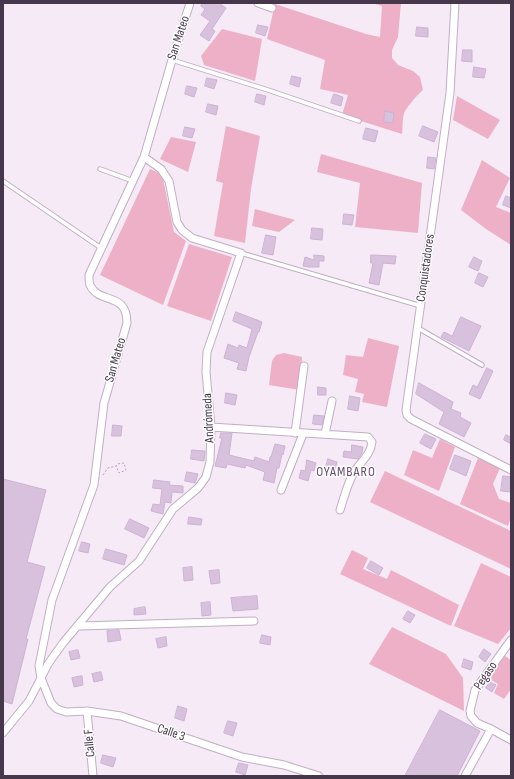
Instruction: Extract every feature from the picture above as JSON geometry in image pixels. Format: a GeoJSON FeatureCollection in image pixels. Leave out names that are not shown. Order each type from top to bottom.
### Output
{"type":"FeatureCollection","features":[{"type":"Feature","properties":{"kind":"street","name":"San Mateo"},"geometry":{"type":"LineString","coordinates":[[3,733],[30,701],[41,678],[39,666],[52,600],[94,483],[104,404],[127,323],[127,316],[123,307],[116,301],[102,296],[95,291],[89,284],[89,275],[144,157],[190,3]]}},
{"type":"Feature","properties":{"kind":"street"},"geometry":{"type":"LineString","coordinates":[[258,3],[272,8]]}},
{"type":"Feature","properties":{"kind":"street","name":"Conquistadores"},"geometry":{"type":"LineString","coordinates":[[455,3],[450,94],[406,410],[407,415],[411,419],[511,470]]}},
{"type":"Feature","properties":{"kind":"street"},"geometry":{"type":"LineString","coordinates":[[144,157],[161,169],[169,180],[177,222],[182,230],[192,238],[241,253]]}},
{"type":"Feature","properties":{"kind":"street","name":"Andrómeda"},"geometry":{"type":"LineString","coordinates":[[41,678],[48,664],[63,643],[79,626],[110,587],[139,561],[173,508],[188,498],[206,477],[210,462],[211,427],[206,372],[207,352],[241,253]]}},
{"type":"Feature","properties":{"kind":"street"},"geometry":{"type":"LineString","coordinates":[[295,433],[304,366]]}},
{"type":"Feature","properties":{"kind":"street"},"geometry":{"type":"LineString","coordinates":[[325,434],[332,401]]}},
{"type":"Feature","properties":{"kind":"street"},"geometry":{"type":"LineString","coordinates":[[211,427],[368,437],[372,442],[372,448],[353,474],[340,510]]}},
{"type":"Feature","properties":{"kind":"street"},"geometry":{"type":"LineString","coordinates":[[281,490],[303,434]]}},
{"type":"Feature","properties":{"kind":"street"},"geometry":{"type":"LineString","coordinates":[[79,626],[254,621]]}},
{"type":"Feature","properties":{"kind":"street","name":"Pegaso"},"geometry":{"type":"LineString","coordinates":[[511,640],[475,690],[470,716],[476,723],[492,729],[511,740]]}},
{"type":"Feature","properties":{"kind":"street","name":"Calle 3"},"geometry":{"type":"LineString","coordinates":[[41,678],[51,703],[57,709],[66,712],[87,711],[121,716],[242,757],[284,765],[319,776]]}},
{"type":"Feature","properties":{"kind":"street","name":"Calle F"},"geometry":{"type":"LineString","coordinates":[[87,711],[93,776]]}},
{"type":"Feature","properties":{"kind":"street"},"geometry":{"type":"LineString","coordinates":[[465,776],[492,729]]}},
{"type":"Feature","properties":{"kind":"lane"},"geometry":{"type":"LineString","coordinates":[[172,60],[268,90],[358,121]]}},
{"type":"Feature","properties":{"kind":"lane"},"geometry":{"type":"LineString","coordinates":[[100,168],[133,181]]}},
{"type":"Feature","properties":{"kind":"lane"},"geometry":{"type":"LineString","coordinates":[[3,181],[101,248]]}},
{"type":"Feature","properties":{"kind":"lane"},"geometry":{"type":"LineString","coordinates":[[241,253],[421,306]]}},
{"type":"Feature","properties":{"kind":"lane"},"geometry":{"type":"LineString","coordinates":[[418,328],[482,365]]}},
{"type":"Feature","properties":{"kind":"path"},"geometry":{"type":"LineString","coordinates":[[94,483],[100,480],[108,468],[116,466],[117,464],[124,463],[126,470],[119,473],[116,466]]}},
{"type":"Feature","properties":{"kind":"shaded area"},"geometry":{"type":"Polygon","coordinates":[[[372,3],[401,3],[398,37],[392,50],[392,58],[398,65],[413,71],[420,77],[423,90],[405,112],[402,134],[342,115],[348,95],[320,89],[325,60],[267,39],[275,4],[366,34],[380,37],[382,6],[372,3]]]}},
{"type":"Feature","properties":{"kind":"shaded area"},"geometry":{"type":"Polygon","coordinates":[[[222,29],[262,39],[255,81],[204,65],[201,56],[222,29]]]}},
{"type":"Feature","properties":{"kind":"shaded area"},"geometry":{"type":"Polygon","coordinates":[[[457,96],[500,120],[488,139],[453,120],[457,96]]]}},
{"type":"Feature","properties":{"kind":"shaded area"},"geometry":{"type":"Polygon","coordinates":[[[226,126],[260,136],[251,189],[245,243],[214,236],[223,183],[216,181],[226,126]]]}},
{"type":"Feature","properties":{"kind":"shaded area"},"geometry":{"type":"Polygon","coordinates":[[[171,137],[196,142],[188,172],[160,159],[171,137]]]}},
{"type":"Feature","properties":{"kind":"shaded area"},"geometry":{"type":"Polygon","coordinates":[[[321,154],[422,183],[418,233],[355,227],[360,183],[317,172],[321,154]]]}},
{"type":"Feature","properties":{"kind":"shaded area"},"geometry":{"type":"Polygon","coordinates":[[[482,160],[510,178],[496,207],[511,213],[511,245],[486,229],[461,210],[482,160]]]}},
{"type":"Feature","properties":{"kind":"shaded area"},"geometry":{"type":"Polygon","coordinates":[[[150,169],[162,174],[174,232],[186,241],[163,305],[100,275],[150,169]]]}},
{"type":"Feature","properties":{"kind":"shaded area"},"geometry":{"type":"Polygon","coordinates":[[[255,209],[295,220],[279,232],[252,226],[255,209]]]}},
{"type":"Feature","properties":{"kind":"shaded area"},"geometry":{"type":"Polygon","coordinates":[[[189,244],[232,257],[211,321],[167,306],[189,244]]]}},
{"type":"Feature","properties":{"kind":"shaded area"},"geometry":{"type":"Polygon","coordinates":[[[368,338],[399,346],[387,407],[362,402],[364,394],[355,392],[358,379],[343,375],[346,355],[363,357],[368,338]]]}},
{"type":"Feature","properties":{"kind":"shaded area"},"geometry":{"type":"Polygon","coordinates":[[[284,353],[302,357],[300,390],[269,385],[272,361],[276,355],[284,353]]]}},
{"type":"Feature","properties":{"kind":"shaded area"},"geometry":{"type":"Polygon","coordinates":[[[440,439],[455,447],[439,491],[404,475],[413,450],[432,458],[440,439]]]}},
{"type":"Feature","properties":{"kind":"shaded area"},"geometry":{"type":"Polygon","coordinates":[[[478,458],[500,468],[493,484],[499,499],[511,503],[511,517],[508,526],[460,504],[478,458]]]}},
{"type":"Feature","properties":{"kind":"shaded area"},"geometry":{"type":"Polygon","coordinates":[[[385,471],[511,531],[511,569],[370,502],[385,471]]]}},
{"type":"Feature","properties":{"kind":"shaded area"},"geometry":{"type":"Polygon","coordinates":[[[352,550],[368,558],[363,569],[387,579],[391,570],[459,605],[451,626],[340,574],[352,550]]]}},
{"type":"Feature","properties":{"kind":"shaded area"},"geometry":{"type":"Polygon","coordinates":[[[481,563],[511,577],[511,628],[498,644],[454,626],[481,563]]]}},
{"type":"Feature","properties":{"kind":"shaded area"},"geometry":{"type":"Polygon","coordinates":[[[392,627],[446,654],[463,678],[464,711],[369,664],[392,627]]]}},
{"type":"Feature","properties":{"kind":"shaded area"},"geometry":{"type":"Polygon","coordinates":[[[505,656],[511,660],[511,689],[504,699],[494,693],[498,684],[488,678],[505,656]]]}},
{"type":"Feature","properties":{"kind":"building"},"geometry":{"type":"Polygon","coordinates":[[[203,3],[219,3],[226,8],[212,29],[215,31],[209,41],[200,35],[210,21],[201,15],[205,9],[201,6],[203,3]]]}},
{"type":"Feature","properties":{"kind":"building"},"geometry":{"type":"Polygon","coordinates":[[[258,25],[268,27],[265,36],[256,33],[258,25]]]}},
{"type":"Feature","properties":{"kind":"building"},"geometry":{"type":"Polygon","coordinates":[[[417,27],[428,28],[428,37],[416,36],[417,27]]]}},
{"type":"Feature","properties":{"kind":"building"},"geometry":{"type":"Polygon","coordinates":[[[463,50],[472,50],[472,62],[462,61],[463,50]]]}},
{"type":"Feature","properties":{"kind":"building"},"geometry":{"type":"Polygon","coordinates":[[[474,67],[486,69],[484,78],[473,77],[474,67]]]}},
{"type":"Feature","properties":{"kind":"building"},"geometry":{"type":"Polygon","coordinates":[[[292,76],[301,78],[299,87],[290,84],[292,76]]]}},
{"type":"Feature","properties":{"kind":"building"},"geometry":{"type":"Polygon","coordinates":[[[207,78],[217,80],[214,89],[205,86],[207,78]]]}},
{"type":"Feature","properties":{"kind":"building"},"geometry":{"type":"Polygon","coordinates":[[[187,86],[197,88],[194,97],[185,94],[187,86]]]}},
{"type":"Feature","properties":{"kind":"building"},"geometry":{"type":"Polygon","coordinates":[[[257,94],[266,96],[264,105],[255,102],[257,94]]]}},
{"type":"Feature","properties":{"kind":"building"},"geometry":{"type":"Polygon","coordinates":[[[334,94],[343,97],[341,106],[331,103],[334,94]]]}},
{"type":"Feature","properties":{"kind":"building"},"geometry":{"type":"Polygon","coordinates":[[[208,104],[218,106],[216,115],[206,112],[208,104]]]}},
{"type":"Feature","properties":{"kind":"building"},"geometry":{"type":"Polygon","coordinates":[[[385,111],[394,113],[393,123],[384,122],[385,111]]]}},
{"type":"Feature","properties":{"kind":"building"},"geometry":{"type":"Polygon","coordinates":[[[423,126],[438,132],[434,142],[419,136],[423,126]]]}},
{"type":"Feature","properties":{"kind":"building"},"geometry":{"type":"Polygon","coordinates":[[[185,127],[195,129],[192,138],[183,136],[185,127]]]}},
{"type":"Feature","properties":{"kind":"building"},"geometry":{"type":"Polygon","coordinates":[[[366,128],[378,131],[375,142],[363,139],[366,128]]]}},
{"type":"Feature","properties":{"kind":"building"},"geometry":{"type":"Polygon","coordinates":[[[428,157],[436,158],[434,169],[427,168],[428,157]]]}},
{"type":"Feature","properties":{"kind":"building"},"geometry":{"type":"Polygon","coordinates":[[[506,196],[511,198],[511,208],[503,205],[506,196]]]}},
{"type":"Feature","properties":{"kind":"building"},"geometry":{"type":"Polygon","coordinates":[[[344,214],[354,215],[352,225],[343,224],[344,214]]]}},
{"type":"Feature","properties":{"kind":"building"},"geometry":{"type":"Polygon","coordinates":[[[312,228],[323,229],[322,240],[311,239],[312,228]]]}},
{"type":"Feature","properties":{"kind":"building"},"geometry":{"type":"Polygon","coordinates":[[[266,235],[276,237],[273,255],[262,253],[266,235]]]}},
{"type":"Feature","properties":{"kind":"building"},"geometry":{"type":"Polygon","coordinates":[[[314,255],[324,256],[324,261],[319,261],[319,267],[303,266],[305,257],[314,260],[314,255]]]}},
{"type":"Feature","properties":{"kind":"building"},"geometry":{"type":"Polygon","coordinates":[[[371,255],[396,256],[395,264],[383,263],[379,285],[369,283],[373,263],[371,263],[371,255]]]}},
{"type":"Feature","properties":{"kind":"building"},"geometry":{"type":"Polygon","coordinates":[[[474,257],[482,261],[478,271],[469,267],[474,257]]]}},
{"type":"Feature","properties":{"kind":"building"},"geometry":{"type":"Polygon","coordinates":[[[479,273],[488,277],[483,287],[475,283],[479,273]]]}},
{"type":"Feature","properties":{"kind":"building"},"geometry":{"type":"Polygon","coordinates":[[[236,312],[262,322],[249,357],[246,371],[237,369],[239,363],[224,358],[228,344],[238,348],[239,345],[247,348],[252,329],[233,321],[236,312]]]}},
{"type":"Feature","properties":{"kind":"building"},"geometry":{"type":"Polygon","coordinates":[[[461,317],[481,326],[469,351],[441,337],[444,332],[452,336],[461,317]]]}},
{"type":"Feature","properties":{"kind":"building"},"geometry":{"type":"Polygon","coordinates":[[[487,368],[493,371],[480,399],[469,394],[473,385],[477,387],[487,368]]]}},
{"type":"Feature","properties":{"kind":"building"},"geometry":{"type":"Polygon","coordinates":[[[419,383],[453,402],[451,409],[461,413],[460,417],[471,423],[464,437],[439,424],[444,412],[416,394],[419,383]]]}},
{"type":"Feature","properties":{"kind":"building"},"geometry":{"type":"Polygon","coordinates":[[[318,387],[326,388],[326,395],[318,395],[318,387]]]}},
{"type":"Feature","properties":{"kind":"building"},"geometry":{"type":"Polygon","coordinates":[[[226,393],[237,395],[235,405],[225,403],[226,393]]]}},
{"type":"Feature","properties":{"kind":"building"},"geometry":{"type":"Polygon","coordinates":[[[350,396],[360,398],[358,411],[348,409],[350,396]]]}},
{"type":"Feature","properties":{"kind":"building"},"geometry":{"type":"Polygon","coordinates":[[[314,415],[324,416],[322,425],[313,424],[314,415]]]}},
{"type":"Feature","properties":{"kind":"building"},"geometry":{"type":"Polygon","coordinates":[[[113,425],[122,426],[121,436],[112,436],[113,425]]]}},
{"type":"Feature","properties":{"kind":"building"},"geometry":{"type":"Polygon","coordinates":[[[221,433],[232,433],[229,455],[254,461],[255,457],[269,462],[275,444],[285,446],[279,468],[277,468],[274,483],[263,480],[265,472],[246,465],[245,468],[227,464],[226,468],[215,466],[222,438],[220,438],[221,433]]]}},
{"type":"Feature","properties":{"kind":"building"},"geometry":{"type":"Polygon","coordinates":[[[425,434],[436,439],[431,449],[420,443],[425,434]]]}},
{"type":"Feature","properties":{"kind":"building"},"geometry":{"type":"Polygon","coordinates":[[[506,435],[511,437],[511,444],[504,440],[506,435]]]}},
{"type":"Feature","properties":{"kind":"building"},"geometry":{"type":"Polygon","coordinates":[[[352,445],[363,447],[362,453],[358,459],[343,457],[344,451],[351,452],[352,445]]]}},
{"type":"Feature","properties":{"kind":"building"},"geometry":{"type":"Polygon","coordinates":[[[192,450],[205,451],[204,461],[191,459],[192,450]]]}},
{"type":"Feature","properties":{"kind":"building"},"geometry":{"type":"Polygon","coordinates":[[[455,455],[471,461],[466,476],[450,469],[455,455]]]}},
{"type":"Feature","properties":{"kind":"building"},"geometry":{"type":"Polygon","coordinates":[[[328,459],[337,462],[335,470],[326,467],[328,459]]]}},
{"type":"Feature","properties":{"kind":"building"},"geometry":{"type":"Polygon","coordinates":[[[307,460],[316,463],[314,471],[311,470],[308,481],[299,478],[301,470],[305,471],[307,460]]]}},
{"type":"Feature","properties":{"kind":"building"},"geometry":{"type":"Polygon","coordinates":[[[187,472],[198,474],[195,483],[185,481],[187,472]]]}},
{"type":"Feature","properties":{"kind":"building"},"geometry":{"type":"Polygon","coordinates":[[[503,476],[511,477],[511,492],[501,491],[503,476]]]}},
{"type":"Feature","properties":{"kind":"building"},"geometry":{"type":"Polygon","coordinates":[[[3,479],[46,490],[27,562],[45,567],[26,639],[28,639],[12,704],[3,701],[3,479]]]}},
{"type":"Feature","properties":{"kind":"building"},"geometry":{"type":"Polygon","coordinates":[[[154,480],[170,482],[169,485],[183,486],[183,493],[172,492],[171,503],[165,502],[163,514],[151,511],[153,504],[160,505],[162,489],[153,488],[154,480]]]}},
{"type":"Feature","properties":{"kind":"building"},"geometry":{"type":"Polygon","coordinates":[[[189,517],[202,519],[201,525],[188,524],[189,517]]]}},
{"type":"Feature","properties":{"kind":"building"},"geometry":{"type":"Polygon","coordinates":[[[130,519],[149,528],[144,538],[125,529],[130,519]]]}},
{"type":"Feature","properties":{"kind":"building"},"geometry":{"type":"Polygon","coordinates":[[[82,542],[90,544],[88,553],[79,551],[82,542]]]}},
{"type":"Feature","properties":{"kind":"building"},"geometry":{"type":"Polygon","coordinates":[[[106,549],[127,555],[124,565],[103,559],[106,549]]]}},
{"type":"Feature","properties":{"kind":"building"},"geometry":{"type":"Polygon","coordinates":[[[371,561],[383,568],[379,575],[367,568],[371,561]]]}},
{"type":"Feature","properties":{"kind":"building"},"geometry":{"type":"Polygon","coordinates":[[[192,567],[193,580],[184,581],[183,568],[192,567]]]}},
{"type":"Feature","properties":{"kind":"building"},"geometry":{"type":"Polygon","coordinates":[[[219,570],[220,583],[211,584],[209,571],[219,570]]]}},
{"type":"Feature","properties":{"kind":"building"},"geometry":{"type":"Polygon","coordinates":[[[257,596],[258,609],[233,611],[231,598],[257,596]]]}},
{"type":"Feature","properties":{"kind":"building"},"geometry":{"type":"Polygon","coordinates":[[[210,602],[211,615],[202,616],[201,603],[210,602]]]}},
{"type":"Feature","properties":{"kind":"building"},"geometry":{"type":"Polygon","coordinates":[[[145,607],[146,614],[134,615],[134,609],[145,607]]]}},
{"type":"Feature","properties":{"kind":"building"},"geometry":{"type":"Polygon","coordinates":[[[408,611],[415,615],[410,623],[403,619],[408,611]]]}},
{"type":"Feature","properties":{"kind":"building"},"geometry":{"type":"Polygon","coordinates":[[[119,630],[121,640],[108,642],[107,631],[119,630]]]}},
{"type":"Feature","properties":{"kind":"building"},"geometry":{"type":"Polygon","coordinates":[[[262,635],[271,637],[270,645],[260,643],[262,635]]]}},
{"type":"Feature","properties":{"kind":"building"},"geometry":{"type":"Polygon","coordinates":[[[166,637],[167,646],[158,648],[156,639],[166,637]]]}},
{"type":"Feature","properties":{"kind":"building"},"geometry":{"type":"Polygon","coordinates":[[[484,649],[491,654],[485,662],[479,657],[484,649]]]}},
{"type":"Feature","properties":{"kind":"building"},"geometry":{"type":"Polygon","coordinates":[[[78,650],[80,658],[71,660],[69,652],[78,650]]]}},
{"type":"Feature","properties":{"kind":"building"},"geometry":{"type":"Polygon","coordinates":[[[464,659],[473,662],[471,670],[462,667],[464,659]]]}},
{"type":"Feature","properties":{"kind":"building"},"geometry":{"type":"Polygon","coordinates":[[[101,672],[103,680],[94,682],[92,674],[101,672]]]}},
{"type":"Feature","properties":{"kind":"building"},"geometry":{"type":"Polygon","coordinates":[[[82,676],[83,685],[74,687],[72,678],[82,676]]]}},
{"type":"Feature","properties":{"kind":"building"},"geometry":{"type":"Polygon","coordinates":[[[490,682],[496,685],[492,692],[486,688],[490,682]]]}},
{"type":"Feature","properties":{"kind":"building"},"geometry":{"type":"Polygon","coordinates":[[[178,706],[187,709],[184,721],[175,718],[178,706]]]}},
{"type":"Feature","properties":{"kind":"building"},"geometry":{"type":"Polygon","coordinates":[[[440,710],[480,731],[457,776],[405,776],[440,710]]]}},
{"type":"Feature","properties":{"kind":"building"},"geometry":{"type":"Polygon","coordinates":[[[228,721],[237,723],[233,736],[224,733],[228,721]]]}},
{"type":"Feature","properties":{"kind":"building"},"geometry":{"type":"Polygon","coordinates":[[[103,755],[116,758],[113,767],[101,763],[103,755]]]}},
{"type":"Feature","properties":{"kind":"building"},"geometry":{"type":"Polygon","coordinates":[[[239,763],[248,765],[245,775],[236,772],[239,763]]]}},
{"type":"Feature","properties":{"kind":"district","name":"OYAMBARO"},"geometry":{"type":"Point","coordinates":[346,472]}}]}
